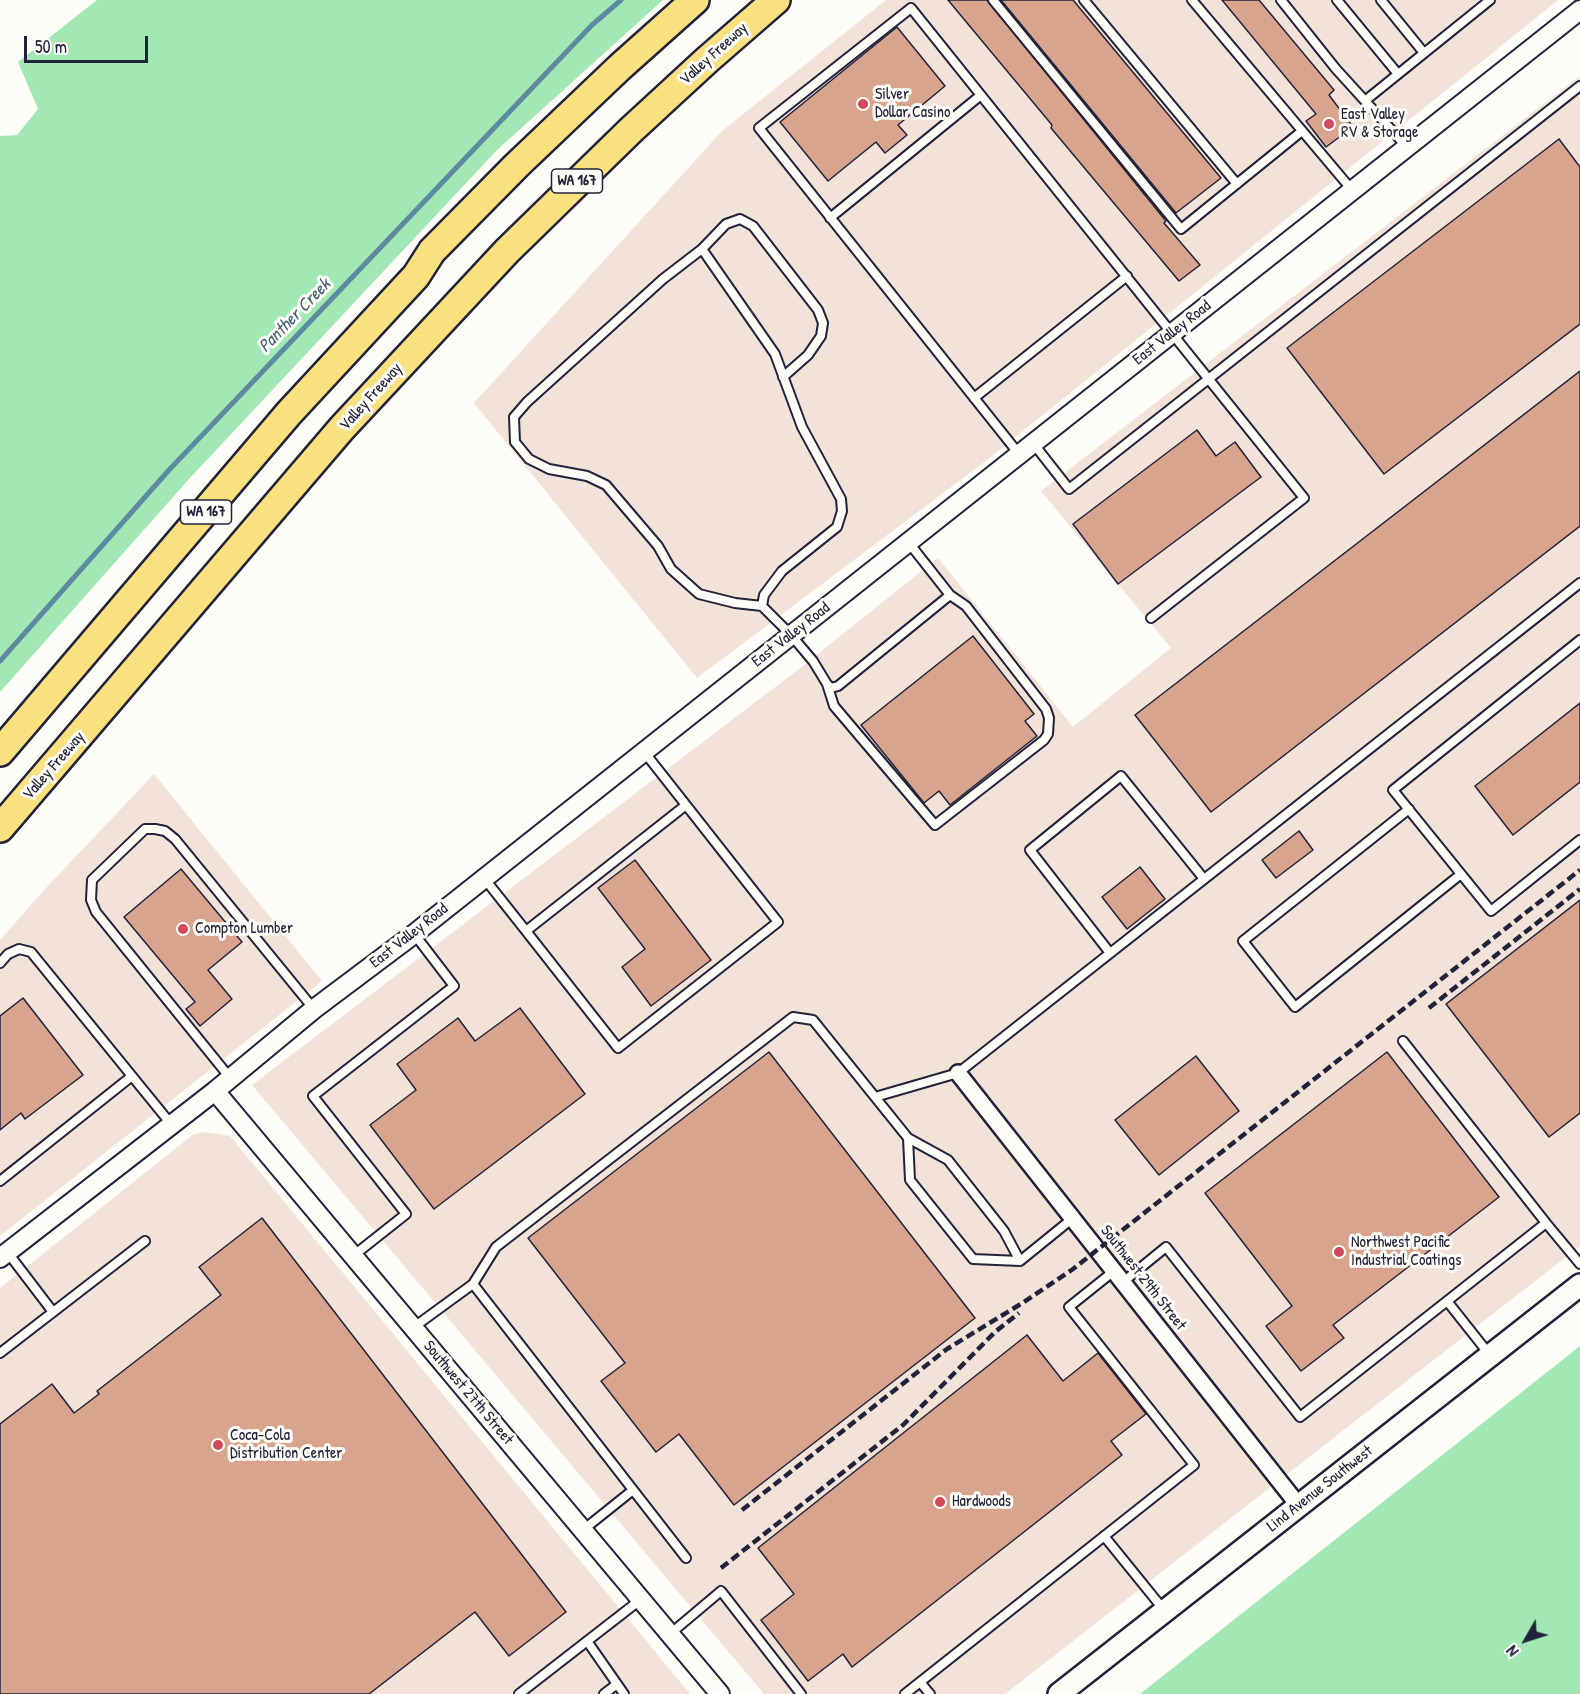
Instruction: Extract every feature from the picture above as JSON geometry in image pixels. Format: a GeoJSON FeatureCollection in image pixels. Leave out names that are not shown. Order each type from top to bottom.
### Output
{"type":"FeatureCollection","features":[{"type":"Feature","properties":{"kind":"highway","name":"WA 167"},"geometry":{"type":"LineString","coordinates":[[0,752],[289,413],[416,276],[432,251],[502,180],[694,0]]}},
{"type":"Feature","properties":{"kind":"highway"},"geometry":{"type":"LineString","coordinates":[[416,276],[448,254],[606,97],[714,0]]}},
{"type":"Feature","properties":{"kind":"highway","name":"Valley Freeway"},"geometry":{"type":"LineString","coordinates":[[0,828],[342,428],[499,259],[547,209],[631,130],[776,0]]}},
{"type":"Feature","properties":{"kind":"main road","name":"Lind Avenue Southwest"},"geometry":{"type":"LineString","coordinates":[[1059,1694],[1580,1285]]}},
{"type":"Feature","properties":{"kind":"street","name":"East Valley Road"},"geometry":{"type":"LineString","coordinates":[[4,1256],[231,1079],[314,1009],[414,934],[1580,10]]}},
{"type":"Feature","properties":{"kind":"street","name":"Southwest 29th Street"},"geometry":{"type":"LineString","coordinates":[[958,1072],[1299,1506]]}},
{"type":"Feature","properties":{"kind":"street","name":"Southwest 27th Street"},"geometry":{"type":"LineString","coordinates":[[215,1091],[720,1694]]}},
{"type":"Feature","properties":{"kind":"lane"},"geometry":{"type":"LineString","coordinates":[[993,0],[1181,229],[1302,131]]}},
{"type":"Feature","properties":{"kind":"lane"},"geometry":{"type":"LineString","coordinates":[[1083,0],[1238,184]]}},
{"type":"Feature","properties":{"kind":"lane"},"geometry":{"type":"LineString","coordinates":[[1192,0],[1352,190]]}},
{"type":"Feature","properties":{"kind":"lane"},"geometry":{"type":"LineString","coordinates":[[1281,0],[1336,69],[1407,147]]}},
{"type":"Feature","properties":{"kind":"lane"},"geometry":{"type":"LineString","coordinates":[[1337,0],[1398,74]]}},
{"type":"Feature","properties":{"kind":"lane"},"geometry":{"type":"LineString","coordinates":[[1381,0],[1424,53]]}},
{"type":"Feature","properties":{"kind":"lane"},"geometry":{"type":"LineString","coordinates":[[1366,100],[1490,0]]}},
{"type":"Feature","properties":{"kind":"lane"},"geometry":{"type":"LineString","coordinates":[[1151,618],[1304,498],[1209,378],[1173,332],[911,8],[759,128],[974,398],[1069,489],[1209,378],[1580,86]]}},
{"type":"Feature","properties":{"kind":"lane"},"geometry":{"type":"LineString","coordinates":[[830,218],[981,95]]}},
{"type":"Feature","properties":{"kind":"lane"},"geometry":{"type":"LineString","coordinates":[[783,377],[808,356],[821,336],[823,323],[818,310],[753,226],[740,219],[726,224],[702,249],[663,279],[527,402],[514,417],[515,442],[529,459],[549,469],[587,476],[606,485],[658,546],[671,569],[699,594],[735,603],[762,606],[813,661],[827,684],[834,706],[935,825],[1044,740],[1048,734],[1049,725],[1046,709],[966,606],[950,595],[908,542]]}},
{"type":"Feature","properties":{"kind":"lane"},"geometry":{"type":"LineString","coordinates":[[702,249],[775,354],[802,427],[841,499],[842,511],[837,527],[782,571],[764,595],[762,606]]}},
{"type":"Feature","properties":{"kind":"lane"},"geometry":{"type":"LineString","coordinates":[[974,398],[1127,276]]}},
{"type":"Feature","properties":{"kind":"lane"},"geometry":{"type":"LineString","coordinates":[[874,1096],[958,1072],[1580,583]]}},
{"type":"Feature","properties":{"kind":"lane"},"geometry":{"type":"LineString","coordinates":[[827,684],[831,688],[838,686],[950,595]]}},
{"type":"Feature","properties":{"kind":"lane"},"geometry":{"type":"LineString","coordinates":[[1580,640],[1394,790],[1491,911],[1580,840]]}},
{"type":"Feature","properties":{"kind":"lane"},"geometry":{"type":"LineString","coordinates":[[484,878],[618,1048],[778,922],[644,751]]}},
{"type":"Feature","properties":{"kind":"lane"},"geometry":{"type":"LineString","coordinates":[[1110,953],[1030,850],[1121,776],[1204,879]]}},
{"type":"Feature","properties":{"kind":"lane"},"geometry":{"type":"LineString","coordinates":[[526,931],[686,805]]}},
{"type":"Feature","properties":{"kind":"lane"},"geometry":{"type":"LineString","coordinates":[[1409,809],[1243,941],[1295,1007],[1461,874]]}},
{"type":"Feature","properties":{"kind":"lane"},"geometry":{"type":"LineString","coordinates":[[231,1079],[96,912],[91,900],[92,880],[145,829],[165,831],[175,839],[314,1009]]}},
{"type":"Feature","properties":{"kind":"lane"},"geometry":{"type":"LineString","coordinates":[[353,1256],[406,1214],[313,1096],[454,986],[414,934]]}},
{"type":"Feature","properties":{"kind":"lane"},"geometry":{"type":"LineString","coordinates":[[0,963],[8,954],[19,948],[31,952],[172,1125]]}},
{"type":"Feature","properties":{"kind":"lane"},"geometry":{"type":"LineString","coordinates":[[413,1328],[473,1284],[496,1247],[793,1017],[813,1020],[908,1138],[948,1160],[1004,1231],[1020,1262]]}},
{"type":"Feature","properties":{"kind":"lane"},"geometry":{"type":"LineString","coordinates":[[1403,1041],[1580,1264]]}},
{"type":"Feature","properties":{"kind":"lane"},"geometry":{"type":"LineString","coordinates":[[0,1181],[132,1076]]}},
{"type":"Feature","properties":{"kind":"lane"},"geometry":{"type":"LineString","coordinates":[[908,1138],[910,1180],[973,1259],[1020,1262],[1073,1218]]}},
{"type":"Feature","properties":{"kind":"lane"},"geometry":{"type":"LineString","coordinates":[[905,1694],[1194,1465],[1069,1307],[1166,1248],[1300,1417],[1546,1222]]}},
{"type":"Feature","properties":{"kind":"lane"},"geometry":{"type":"LineString","coordinates":[[0,1353],[145,1241]]}},
{"type":"Feature","properties":{"kind":"lane"},"geometry":{"type":"LineString","coordinates":[[4,1256],[53,1312]]}},
{"type":"Feature","properties":{"kind":"lane"},"geometry":{"type":"LineString","coordinates":[[473,1284],[686,1558]]}},
{"type":"Feature","properties":{"kind":"lane"},"geometry":{"type":"LineString","coordinates":[[1447,1301],[1490,1355]]}},
{"type":"Feature","properties":{"kind":"lane"},"geometry":{"type":"LineString","coordinates":[[583,1530],[633,1490]]}},
{"type":"Feature","properties":{"kind":"lane"},"geometry":{"type":"LineString","coordinates":[[1104,1536],[1165,1611]]}},
{"type":"Feature","properties":{"kind":"lane"},"geometry":{"type":"LineString","coordinates":[[670,1634],[721,1591],[801,1694]]}},
{"type":"Feature","properties":{"kind":"lane"},"geometry":{"type":"LineString","coordinates":[[519,1694],[641,1599]]}},
{"type":"Feature","properties":{"kind":"lane"},"geometry":{"type":"LineString","coordinates":[[587,1641],[624,1694]]}},
{"type":"Feature","properties":{"kind":"lane"},"geometry":{"type":"LineString","coordinates":[[920,1682],[930,1694]]}},
{"type":"Feature","properties":{"kind":"lane"},"geometry":{"type":"LineString","coordinates":[[604,1694],[617,1684]]}},
{"type":"Feature","properties":{"kind":"shaded area"},"geometry":{"type":"Polygon","coordinates":[[[886,0],[1558,0],[987,460],[697,678],[474,403],[722,131],[886,0]]]}},
{"type":"Feature","properties":{"kind":"shaded area"},"geometry":{"type":"Polygon","coordinates":[[[1580,76],[1580,1246],[1005,1694],[764,1694],[252,1085],[799,669],[938,558],[1073,727],[1171,648],[1041,491],[1580,76]]]}},
{"type":"Feature","properties":{"kind":"shaded area"},"geometry":{"type":"Polygon","coordinates":[[[154,774],[322,981],[0,1236],[0,940],[154,774]]]}},
{"type":"Feature","properties":{"kind":"shaded area","name":"Coca-Cola Distribution Center"},"geometry":{"type":"Polygon","coordinates":[[[205,1132],[230,1136],[690,1694],[0,1694],[0,1288],[194,1134],[205,1132]]]}},
{"type":"Feature","properties":{"kind":"green space"},"geometry":{"type":"Polygon","coordinates":[[[97,0],[663,0],[497,150],[189,479],[0,692],[0,136],[17,135],[38,109],[18,62],[97,0]]]}},
{"type":"Feature","properties":{"kind":"green space"},"geometry":{"type":"Polygon","coordinates":[[[1580,1346],[1580,1694],[1140,1694],[1580,1346]]]}},
{"type":"Feature","properties":{"kind":"building"},"geometry":{"type":"Polygon","coordinates":[[[948,0],[987,0],[1200,265],[1179,281],[948,0]]]}},
{"type":"Feature","properties":{"kind":"building"},"geometry":{"type":"Polygon","coordinates":[[[1001,0],[1073,0],[1221,178],[1176,213],[1001,0]]]}},
{"type":"Feature","properties":{"kind":"building"},"geometry":{"type":"Polygon","coordinates":[[[1222,0],[1259,0],[1334,90],[1329,95],[1353,127],[1326,147],[1306,121],[1316,114],[1222,0]]]}},
{"type":"Feature","properties":{"kind":"building","name":"Silver Dollar Casino"},"geometry":{"type":"Polygon","coordinates":[[[897,27],[945,86],[898,125],[907,135],[885,153],[876,142],[828,181],[780,122],[897,27]]]}},
{"type":"Feature","properties":{"kind":"building"},"geometry":{"type":"Polygon","coordinates":[[[1559,139],[1580,167],[1580,324],[1384,474],[1287,348],[1559,139]]]}},
{"type":"Feature","properties":{"kind":"building"},"geometry":{"type":"Polygon","coordinates":[[[1580,371],[1580,526],[1211,812],[1135,715],[1580,371]]]}},
{"type":"Feature","properties":{"kind":"building"},"geometry":{"type":"Polygon","coordinates":[[[1197,430],[1216,456],[1235,442],[1261,477],[1118,584],[1073,524],[1197,430]]]}},
{"type":"Feature","properties":{"kind":"building"},"geometry":{"type":"Polygon","coordinates":[[[973,636],[1034,714],[1025,721],[1037,736],[950,805],[939,791],[924,803],[861,725],[973,636]]]}},
{"type":"Feature","properties":{"kind":"building"},"geometry":{"type":"Polygon","coordinates":[[[1580,703],[1580,782],[1513,835],[1475,786],[1580,703]]]}},
{"type":"Feature","properties":{"kind":"building"},"geometry":{"type":"Polygon","coordinates":[[[1299,831],[1313,850],[1276,878],[1262,860],[1299,831]]]}},
{"type":"Feature","properties":{"kind":"building"},"geometry":{"type":"Polygon","coordinates":[[[635,860],[711,960],[651,1006],[622,967],[645,949],[598,888],[635,860]]]}},
{"type":"Feature","properties":{"kind":"building"},"geometry":{"type":"Polygon","coordinates":[[[1140,867],[1165,899],[1127,929],[1102,897],[1140,867]]]}},
{"type":"Feature","properties":{"kind":"building","name":"Compton Lumber"},"geometry":{"type":"Polygon","coordinates":[[[181,869],[242,942],[208,970],[232,999],[200,1026],[186,1009],[195,1002],[124,917],[181,869]]]}},
{"type":"Feature","properties":{"kind":"building"},"geometry":{"type":"Polygon","coordinates":[[[1580,900],[1580,1113],[1549,1137],[1446,1004],[1580,900]]]}},
{"type":"Feature","properties":{"kind":"building"},"geometry":{"type":"Polygon","coordinates":[[[23,998],[83,1075],[25,1119],[21,1113],[0,1130],[0,1016],[23,998]]]}},
{"type":"Feature","properties":{"kind":"building"},"geometry":{"type":"Polygon","coordinates":[[[520,1008],[585,1094],[434,1209],[370,1125],[416,1090],[397,1064],[458,1018],[475,1041],[520,1008]]]}},
{"type":"Feature","properties":{"kind":"building"},"geometry":{"type":"Polygon","coordinates":[[[769,1052],[975,1318],[734,1505],[679,1434],[656,1452],[601,1381],[625,1363],[528,1238],[769,1052]]]}},
{"type":"Feature","properties":{"kind":"building","name":"Northwest Pacific Industrial Coatings"},"geometry":{"type":"Polygon","coordinates":[[[1387,1052],[1499,1197],[1333,1325],[1344,1338],[1301,1371],[1266,1326],[1292,1306],[1205,1193],[1387,1052]]]}},
{"type":"Feature","properties":{"kind":"building"},"geometry":{"type":"Polygon","coordinates":[[[1196,1056],[1239,1111],[1159,1175],[1115,1120],[1196,1056]]]}},
{"type":"Feature","properties":{"kind":"building","name":"Coca-Cola Distribution Center"},"geometry":{"type":"Polygon","coordinates":[[[262,1218],[566,1612],[509,1656],[475,1612],[369,1694],[0,1694],[0,1424],[52,1384],[74,1413],[99,1394],[97,1391],[221,1295],[199,1267],[262,1218]]]}},
{"type":"Feature","properties":{"kind":"building","name":"Hardwoods"},"geometry":{"type":"Polygon","coordinates":[[[1027,1335],[1063,1381],[1098,1353],[1146,1414],[1111,1441],[1122,1455],[852,1667],[843,1654],[808,1681],[761,1620],[794,1594],[758,1548],[1027,1335]]]}},
{"type":"Feature","properties":{"kind":"waterway","name":"Panther Creek"},"geometry":{"type":"LineString","coordinates":[[0,661],[169,470],[592,25],[621,0]]}},
{"type":"Feature","properties":{"kind":"railway"},"geometry":{"type":"LineString","coordinates":[[742,1510],[947,1349],[1073,1269],[1580,870]]}},
{"type":"Feature","properties":{"kind":"railway"},"geometry":{"type":"LineString","coordinates":[[1429,1008],[1580,889]]}},
{"type":"Feature","properties":{"kind":"railway"},"geometry":{"type":"LineString","coordinates":[[721,1568],[903,1425],[995,1332],[1019,1313]]}},
{"type":"Feature","properties":{"kind":"place","name":"Silver Dollar Casino"},"geometry":{"type":"Point","coordinates":[863,104]}},
{"type":"Feature","properties":{"kind":"place","name":"East Valley RV & Storage"},"geometry":{"type":"Point","coordinates":[1329,124]}},
{"type":"Feature","properties":{"kind":"place","name":"Compton Lumber"},"geometry":{"type":"Point","coordinates":[183,929]}},
{"type":"Feature","properties":{"kind":"place","name":"Northwest Pacific Industrial Coatings"},"geometry":{"type":"Point","coordinates":[1339,1252]}},
{"type":"Feature","properties":{"kind":"place","name":"Coca-Cola Distribution Center"},"geometry":{"type":"Point","coordinates":[218,1445]}},
{"type":"Feature","properties":{"kind":"place","name":"Hardwoods"},"geometry":{"type":"Point","coordinates":[940,1502]}}]}
